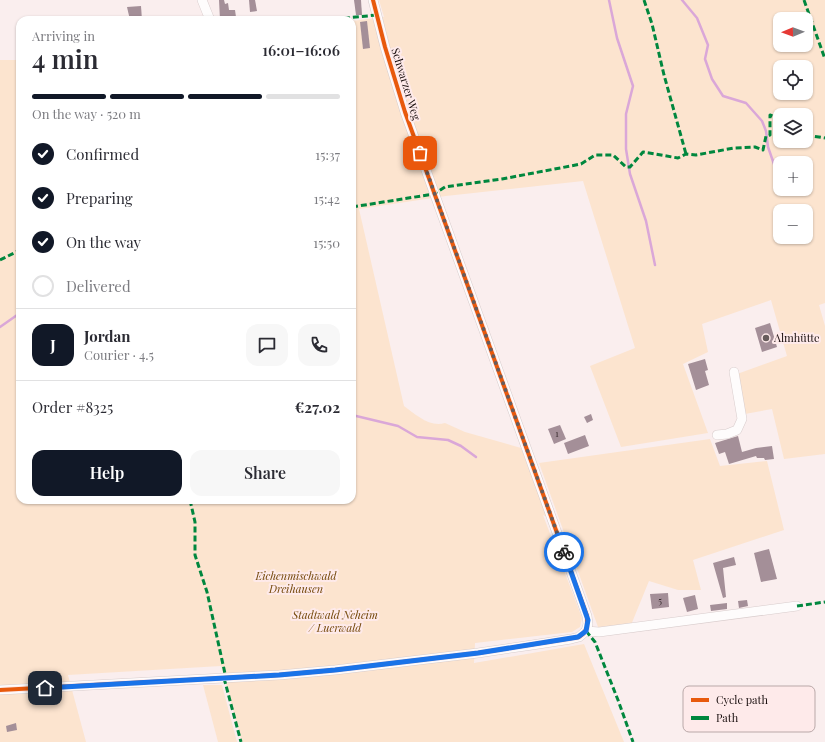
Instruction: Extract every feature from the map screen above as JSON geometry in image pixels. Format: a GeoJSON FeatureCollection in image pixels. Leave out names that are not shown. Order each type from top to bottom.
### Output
{"type":"FeatureCollection","features":[{"type":"Feature","properties":{"kind":"street"},"geometry":{"type":"LineString","coordinates":[[202,0],[208,16]]}},
{"type":"Feature","properties":{"kind":"street","name":"Schwarzer Weg"},"geometry":{"type":"LineString","coordinates":[[373,0],[405,112],[587,616],[588,624],[586,631]]}},
{"type":"Feature","properties":{"kind":"street"},"geometry":{"type":"LineString","coordinates":[[717,435],[727,434],[737,430],[742,419],[734,372]]}},
{"type":"Feature","properties":{"kind":"street"},"geometry":{"type":"LineString","coordinates":[[0,690],[279,675],[335,670],[502,650],[571,639],[578,637],[586,631],[599,632],[797,606]]}},
{"type":"Feature","properties":{"kind":"green space"},"geometry":{"type":"Polygon","coordinates":[[[379,0],[825,0],[825,303],[819,305],[825,326],[825,454],[784,459],[772,409],[745,414],[737,374],[787,356],[771,300],[702,324],[708,352],[683,364],[708,433],[621,447],[590,366],[635,348],[583,181],[446,196],[359,209],[404,406],[428,422],[434,424],[445,423],[465,432],[521,448],[547,517],[543,515],[582,618],[580,627],[572,632],[475,643],[474,663],[584,644],[624,742],[242,742],[221,666],[68,675],[86,742],[0,742],[0,60],[16,60],[16,504],[356,504],[356,20],[384,17],[379,0]]]}},
{"type":"Feature","properties":{"kind":"green space"},"geometry":{"type":"Polygon","coordinates":[[[710,439],[720,466],[767,461],[784,530],[693,560],[701,590],[678,590],[649,581],[631,625],[598,627],[539,463],[710,439]]]}},
{"type":"Feature","properties":{"kind":"green space"},"geometry":{"type":"Polygon","coordinates":[[[203,685],[222,685],[237,742],[218,742],[203,685]]]}},
{"type":"Feature","properties":{"kind":"building"},"geometry":{"type":"Polygon","coordinates":[[[219,0],[224,0],[225,4],[228,3],[229,10],[235,10],[236,16],[220,16],[219,0]]]}},
{"type":"Feature","properties":{"kind":"building"},"geometry":{"type":"Polygon","coordinates":[[[249,0],[255,0],[257,11],[250,12],[249,0]]]}},
{"type":"Feature","properties":{"kind":"building"},"geometry":{"type":"Polygon","coordinates":[[[354,0],[361,0],[362,15],[356,15],[354,0]]]}},
{"type":"Feature","properties":{"kind":"building"},"geometry":{"type":"Polygon","coordinates":[[[141,6],[142,16],[129,16],[127,7],[141,6]]]}},
{"type":"Feature","properties":{"kind":"building"},"geometry":{"type":"Polygon","coordinates":[[[367,21],[370,48],[363,49],[360,22],[367,21]]]}},
{"type":"Feature","properties":{"kind":"building","name":"Almhütte"},"geometry":{"type":"Polygon","coordinates":[[[770,323],[777,347],[762,352],[755,328],[770,323]]]}},
{"type":"Feature","properties":{"kind":"building"},"geometry":{"type":"Polygon","coordinates":[[[705,359],[708,370],[705,371],[709,385],[696,390],[688,364],[705,359]]]}},
{"type":"Feature","properties":{"kind":"building"},"geometry":{"type":"Polygon","coordinates":[[[591,414],[593,420],[587,423],[584,417],[591,414]]]}},
{"type":"Feature","properties":{"kind":"building"},"geometry":{"type":"Polygon","coordinates":[[[560,425],[566,439],[554,444],[548,429],[560,425]]]}},
{"type":"Feature","properties":{"kind":"building"},"geometry":{"type":"Polygon","coordinates":[[[585,435],[589,446],[568,454],[564,443],[585,435]]]}},
{"type":"Feature","properties":{"kind":"building"},"geometry":{"type":"Polygon","coordinates":[[[738,436],[742,452],[772,446],[774,459],[765,460],[764,458],[757,458],[756,456],[729,464],[725,452],[719,454],[715,443],[738,436]]]}},
{"type":"Feature","properties":{"kind":"building"},"geometry":{"type":"Polygon","coordinates":[[[769,549],[777,579],[761,582],[754,553],[769,549]]]}},
{"type":"Feature","properties":{"kind":"building"},"geometry":{"type":"Polygon","coordinates":[[[734,557],[736,565],[723,568],[726,597],[723,598],[713,563],[734,557]]]}},
{"type":"Feature","properties":{"kind":"building"},"geometry":{"type":"Polygon","coordinates":[[[668,593],[669,607],[652,609],[650,594],[668,593]]]}},
{"type":"Feature","properties":{"kind":"building"},"geometry":{"type":"Polygon","coordinates":[[[695,595],[698,609],[687,612],[683,598],[695,595]]]}},
{"type":"Feature","properties":{"kind":"building"},"geometry":{"type":"Polygon","coordinates":[[[747,600],[748,606],[739,608],[738,601],[747,600]]]}},
{"type":"Feature","properties":{"kind":"building"},"geometry":{"type":"Polygon","coordinates":[[[727,603],[727,609],[711,611],[710,605],[727,603]]]}},
{"type":"Feature","properties":{"kind":"building"},"geometry":{"type":"Polygon","coordinates":[[[16,723],[17,730],[7,732],[6,726],[16,723]]]}},
{"type":"Feature","properties":{"kind":"waterway"},"geometry":{"type":"LineString","coordinates":[[609,0],[617,38],[633,86],[626,114],[626,149],[630,174],[646,221],[655,265]]}},
{"type":"Feature","properties":{"kind":"waterway"},"geometry":{"type":"LineString","coordinates":[[682,0],[697,18],[708,45],[705,59],[712,79],[723,96],[746,103],[762,121],[766,131],[768,147],[773,161]]}},
{"type":"Feature","properties":{"kind":"waterway"},"geometry":{"type":"LineString","coordinates":[[0,327],[16,316]]}},
{"type":"Feature","properties":{"kind":"waterway"},"geometry":{"type":"LineString","coordinates":[[356,416],[398,426],[417,437],[448,440],[461,446],[476,457]]}},
{"type":"Feature","properties":{"kind":"marked path"},"geometry":{"type":"LineString","coordinates":[[644,0],[652,24],[664,75],[686,154]]}},
{"type":"Feature","properties":{"kind":"marked path"},"geometry":{"type":"LineString","coordinates":[[804,0],[825,59]]}},
{"type":"Feature","properties":{"kind":"marked path"},"geometry":{"type":"LineString","coordinates":[[356,17],[377,15]]}},
{"type":"Feature","properties":{"kind":"marked path"},"geometry":{"type":"LineString","coordinates":[[356,206],[434,194],[445,187],[502,179],[581,164],[595,155],[613,155],[626,167],[630,167],[643,152],[678,158],[686,154],[696,155],[734,148],[755,147],[763,150],[766,136],[770,135],[770,115],[773,116]]}},
{"type":"Feature","properties":{"kind":"marked path"},"geometry":{"type":"LineString","coordinates":[[813,136],[825,138]]}},
{"type":"Feature","properties":{"kind":"marked path"},"geometry":{"type":"LineString","coordinates":[[0,260],[16,252]]}},
{"type":"Feature","properties":{"kind":"marked path"},"geometry":{"type":"LineString","coordinates":[[191,504],[195,522],[195,555],[207,592],[226,678]]}},
{"type":"Feature","properties":{"kind":"marked path"},"geometry":{"type":"LineString","coordinates":[[797,606],[825,602]]}},
{"type":"Feature","properties":{"kind":"marked path"},"geometry":{"type":"LineString","coordinates":[[586,631],[595,642],[633,742]]}},
{"type":"Feature","properties":{"kind":"marked path"},"geometry":{"type":"LineString","coordinates":[[224,678],[241,742]]}},
{"type":"Feature","properties":{"kind":"cycle path"},"geometry":{"type":"LineString","coordinates":[[0,690],[279,675],[335,670],[478,653],[579,637],[587,628],[587,616],[405,112],[385,47],[373,0]]}},
{"type":"Feature","properties":{"kind":"way so far"},"geometry":{"type":"LineString","coordinates":[[420,153],[530,462],[564,552]]}},
{"type":"Feature","properties":{"kind":"place","name":"Almhütte"},"geometry":{"type":"Point","coordinates":[766,338]}},
{"type":"Feature","properties":{"kind":"route"},"geometry":{"type":"LineString","coordinates":[[45,688],[149,681],[279,675],[335,670],[478,653],[571,639],[584,634],[587,628],[588,620],[564,552]]}},
{"type":"Feature","properties":{"kind":"park label","name":"Eichenmischwald Dreihausen"},"geometry":{"type":"Point","coordinates":[296,582]}},
{"type":"Feature","properties":{"kind":"park label","name":"Stadtwald Neheim / Luerwald"},"geometry":{"type":"Point","coordinates":[335,621]}}]}
